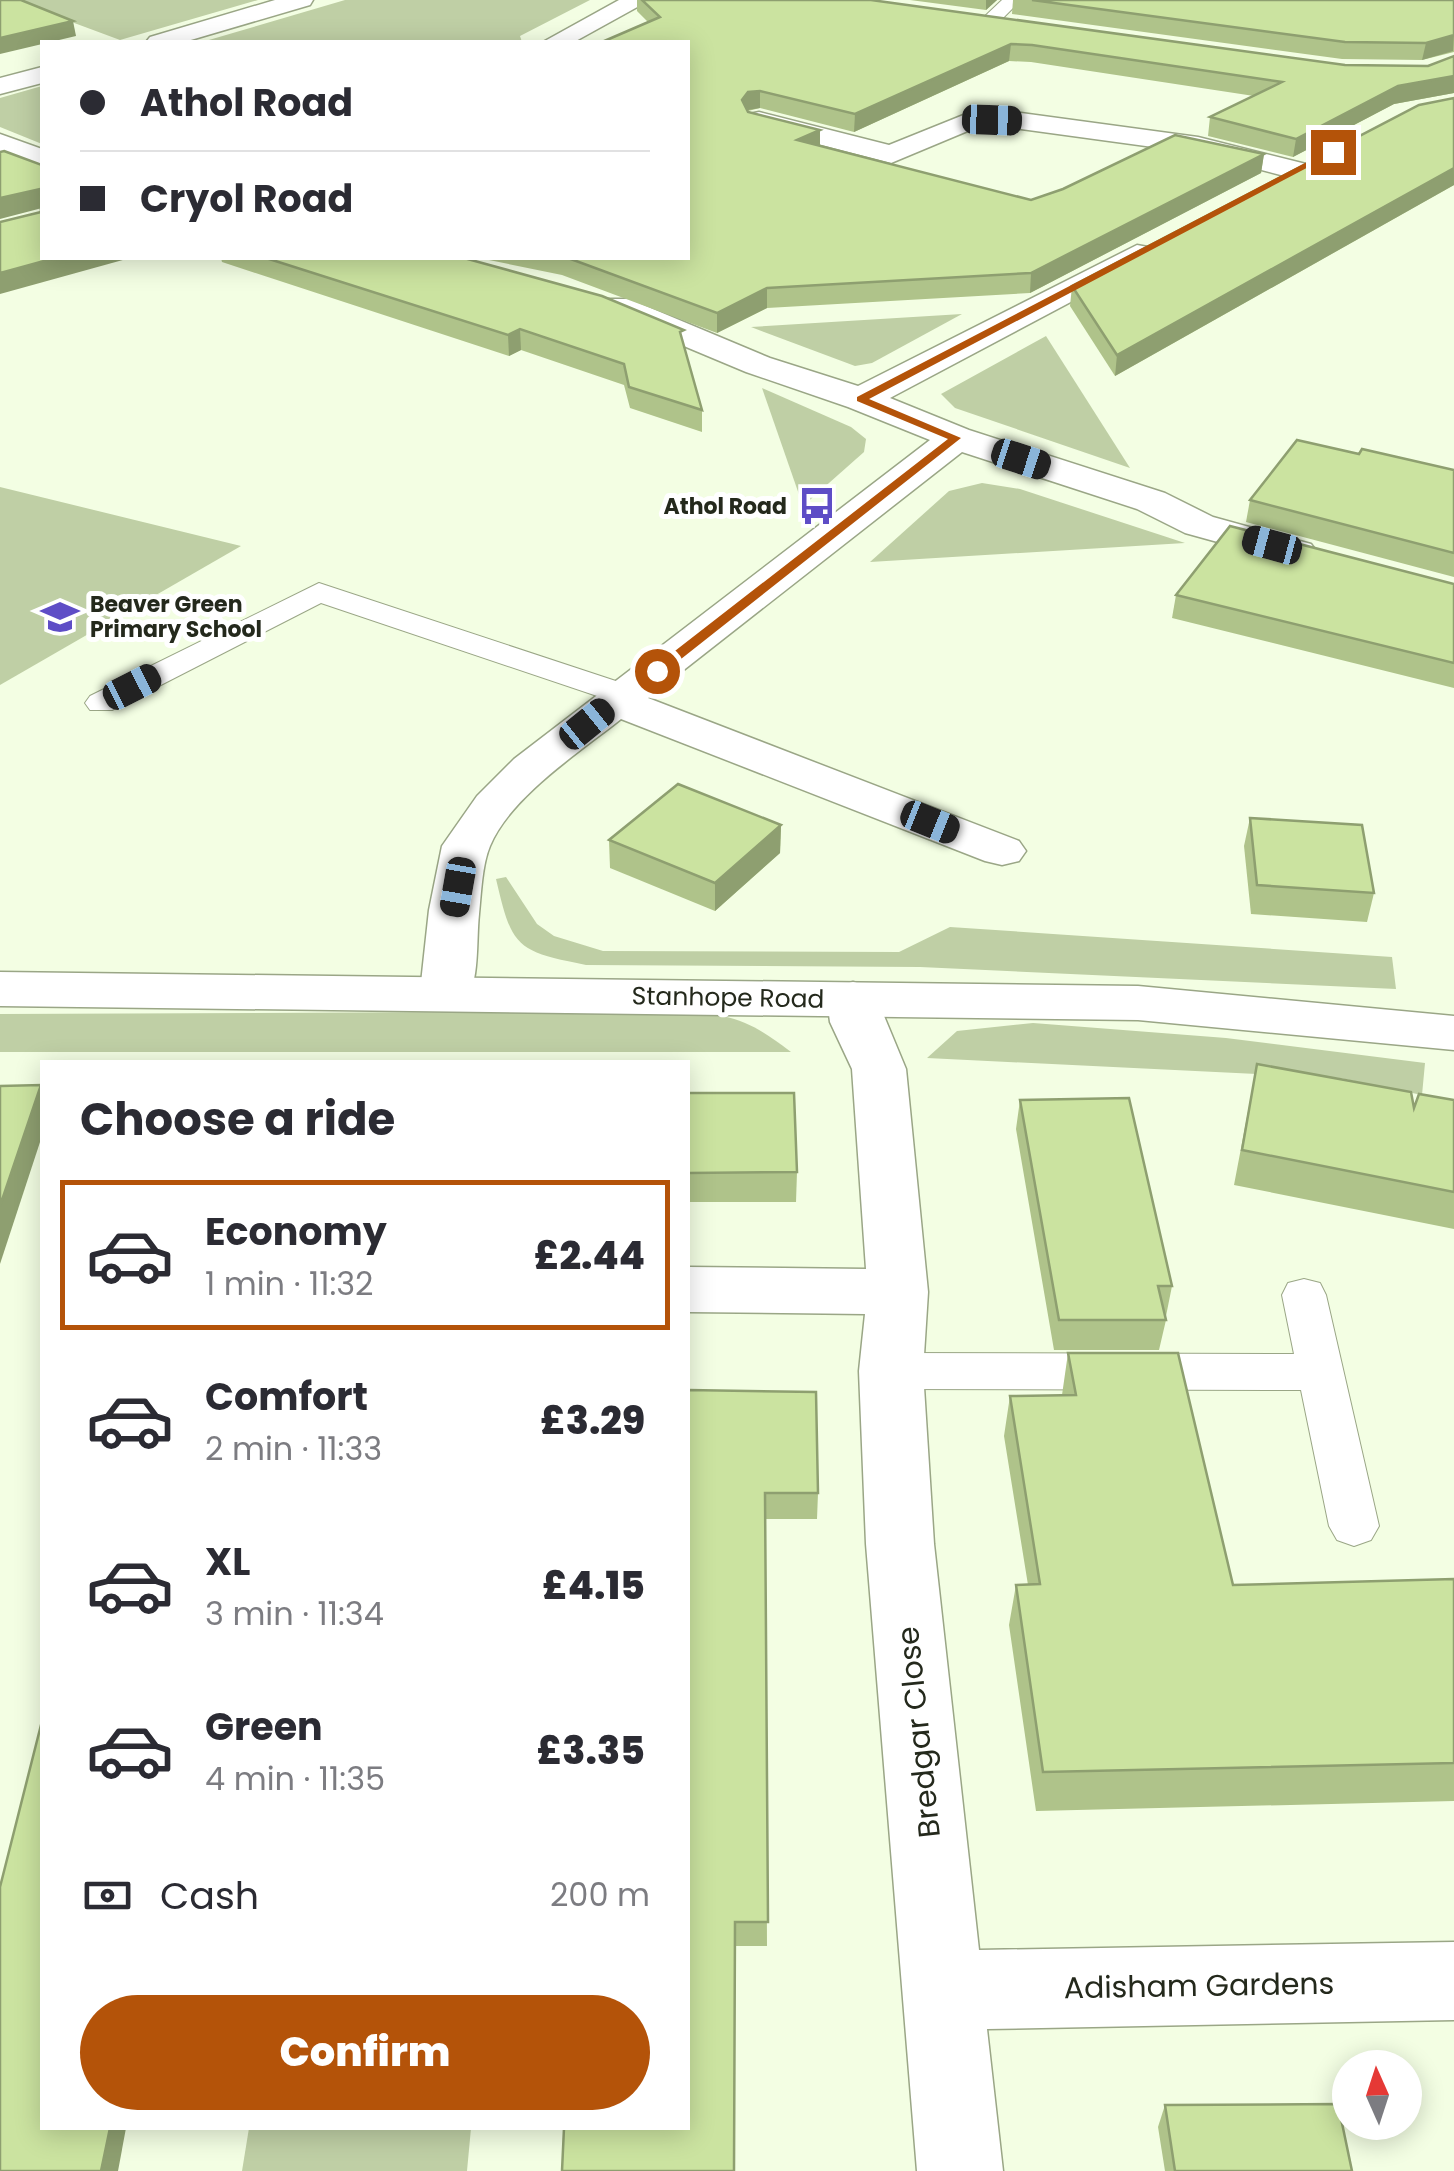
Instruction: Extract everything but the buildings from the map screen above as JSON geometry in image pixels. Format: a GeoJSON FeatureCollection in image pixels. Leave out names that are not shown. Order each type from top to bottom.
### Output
{"type":"FeatureCollection","features":[{"type":"Feature","properties":{"kind":"street"},"geometry":{"type":"LineString","coordinates":[[166,40],[301,0]]}},
{"type":"Feature","properties":{"kind":"street"},"geometry":{"type":"LineString","coordinates":[[560,40],[638,0]]}},
{"type":"Feature","properties":{"kind":"street"},"geometry":{"type":"LineString","coordinates":[[979,21],[1027,28]]}},
{"type":"Feature","properties":{"kind":"street"},"geometry":{"type":"LineString","coordinates":[[0,86],[40,76]]}},
{"type":"Feature","properties":{"kind":"street"},"geometry":{"type":"LineString","coordinates":[[759,120],[928,165]]}},
{"type":"Feature","properties":{"kind":"street"},"geometry":{"type":"LineString","coordinates":[[891,154],[966,122],[1020,121],[1308,164],[1261,190]]}},
{"type":"Feature","properties":{"kind":"street"},"geometry":{"type":"LineString","coordinates":[[0,142],[40,158]]}},
{"type":"Feature","properties":{"kind":"street"},"geometry":{"type":"LineString","coordinates":[[860,399],[1157,244]]}},
{"type":"Feature","properties":{"kind":"street"},"geometry":{"type":"LineString","coordinates":[[583,296],[956,438],[1151,501],[1199,525],[1326,560]]}},
{"type":"Feature","properties":{"kind":"street"},"geometry":{"type":"LineString","coordinates":[[446,992],[454,910],[466,846],[494,806],[530,770],[956,438]]}},
{"type":"Feature","properties":{"kind":"street"},"geometry":{"type":"LineString","coordinates":[[621,698],[1002,852]]}},
{"type":"Feature","properties":{"kind":"street","name":"Stanhope Road"},"geometry":{"type":"LineString","coordinates":[[0,990],[446,992],[1138,1003],[1454,1033]]}},
{"type":"Feature","properties":{"kind":"street","name":"Bredgar Close"},"geometry":{"type":"LineString","coordinates":[[853,999],[857,1022],[879,1069],[898,1292],[891,1371],[900,1544],[960,2171]]}},
{"type":"Feature","properties":{"kind":"street"},"geometry":{"type":"LineString","coordinates":[[690,1290],[898,1292]]}},
{"type":"Feature","properties":{"kind":"street","name":"Adisham Gardens"},"geometry":{"type":"LineString","coordinates":[[944,1990],[1454,1981]]}},
{"type":"Feature","properties":{"kind":"lane"},"geometry":{"type":"LineString","coordinates":[[979,21],[1012,0]]}},
{"type":"Feature","properties":{"kind":"lane"},"geometry":{"type":"LineString","coordinates":[[100,703],[318,592],[621,698]]}},
{"type":"Feature","properties":{"kind":"lane"},"geometry":{"type":"LineString","coordinates":[[1304,1295],[1354,1526]]}},
{"type":"Feature","properties":{"kind":"lane"},"geometry":{"type":"LineString","coordinates":[[891,1371],[1322,1372]]}},
{"type":"Feature","properties":{"kind":"green space"},"geometry":{"type":"Polygon","coordinates":[[[0,0],[258,0],[120,40],[0,0]]]}},
{"type":"Feature","properties":{"kind":"green space"},"geometry":{"type":"Polygon","coordinates":[[[345,0],[590,0],[520,36],[521,40],[209,40],[345,0]]]}},
{"type":"Feature","properties":{"kind":"green space"},"geometry":{"type":"Polygon","coordinates":[[[40,87],[40,143],[0,127],[0,98],[40,87]]]}},
{"type":"Feature","properties":{"kind":"green space"},"geometry":{"type":"Polygon","coordinates":[[[962,314],[872,363],[855,366],[751,327],[962,314]]]}},
{"type":"Feature","properties":{"kind":"green space"},"geometry":{"type":"Polygon","coordinates":[[[1046,336],[1130,468],[955,408],[941,394],[1046,336]]]}},
{"type":"Feature","properties":{"kind":"green space"},"geometry":{"type":"Polygon","coordinates":[[[762,388],[851,427],[866,439],[864,452],[803,506],[762,388]]]}},
{"type":"Feature","properties":{"kind":"green space"},"geometry":{"type":"Polygon","coordinates":[[[982,483],[1020,489],[1185,543],[870,562],[949,491],[982,483]]]}},
{"type":"Feature","properties":{"kind":"green space","name":"Beaver Green Primary School"},"geometry":{"type":"Polygon","coordinates":[[[0,487],[241,546],[0,685],[0,487]]]}},
{"type":"Feature","properties":{"kind":"green space"},"geometry":{"type":"Polygon","coordinates":[[[506,877],[537,924],[554,936],[603,951],[899,952],[950,927],[1392,957],[1396,989],[920,967],[586,965],[545,955],[521,943],[507,920],[496,879],[506,877]]]}},
{"type":"Feature","properties":{"kind":"green space"},"geometry":{"type":"Polygon","coordinates":[[[695,1011],[746,1024],[791,1052],[0,1052],[0,1014],[695,1011]]]}},
{"type":"Feature","properties":{"kind":"green space"},"geometry":{"type":"Polygon","coordinates":[[[1033,1023],[1226,1038],[1425,1063],[1422,1095],[1340,1078],[927,1058],[957,1031],[1033,1023]]]}},
{"type":"Feature","properties":{"kind":"green space"},"geometry":{"type":"Polygon","coordinates":[[[249,2130],[471,2130],[467,2171],[242,2171],[249,2130]]]}},
{"type":"Feature","properties":{"kind":"place","name":"Athol Road"},"geometry":{"type":"Point","coordinates":[817,506]}},
{"type":"Feature","properties":{"kind":"place","name":"Beaver Green Primary School"},"geometry":{"type":"Point","coordinates":[60,617]}},
{"type":"Feature","properties":{"kind":"route"},"geometry":{"type":"LineString","coordinates":[[657,671],[956,438],[860,399],[1333,152]]}}]}
